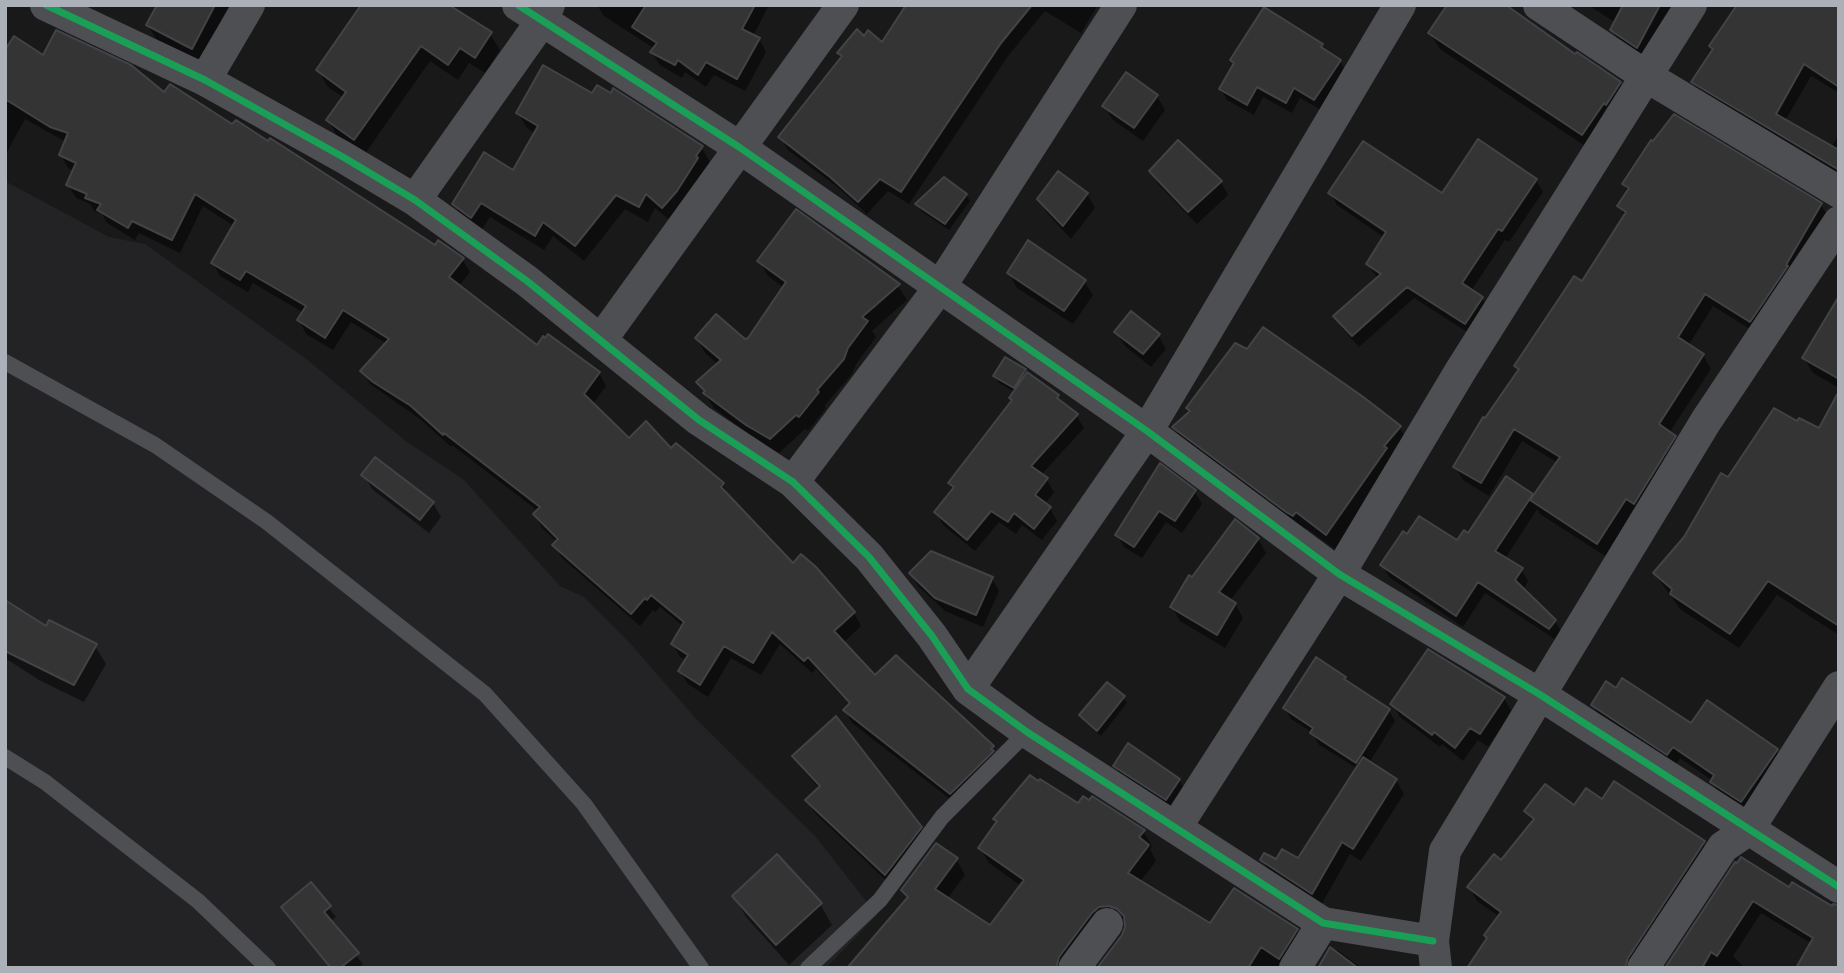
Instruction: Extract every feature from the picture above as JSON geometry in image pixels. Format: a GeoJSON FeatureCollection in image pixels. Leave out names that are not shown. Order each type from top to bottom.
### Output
{"type":"FeatureCollection","features":[{"type":"Feature","properties":{"kind":"street"},"geometry":{"type":"LineString","coordinates":[[47,5],[205,80],[415,200],[527,281],[699,420],[793,482],[869,557],[932,636],[968,689],[1027,733],[1323,923],[1434,954],[1445,850],[1706,421],[1839,222]]}},
{"type":"Feature","properties":{"kind":"street"},"geometry":{"type":"LineString","coordinates":[[205,80],[250,5]]}},
{"type":"Feature","properties":{"kind":"street"},"geometry":{"type":"LineString","coordinates":[[601,340],[843,5]]}},
{"type":"Feature","properties":{"kind":"street"},"geometry":{"type":"LineString","coordinates":[[793,482],[940,287],[1121,5]]}},
{"type":"Feature","properties":{"kind":"street"},"geometry":{"type":"LineString","coordinates":[[968,689],[1147,431],[1400,5]]}},
{"type":"Feature","properties":{"kind":"street"},"geometry":{"type":"LineString","coordinates":[[1539,5],[1646,76],[1839,192]]}},
{"type":"Feature","properties":{"kind":"street"},"geometry":{"type":"LineString","coordinates":[[1176,827],[1339,574],[1461,370],[1691,5]]}},
{"type":"Feature","properties":{"kind":"street"},"geometry":{"type":"LineString","coordinates":[[415,200],[536,11],[739,147],[1147,431],[1339,574],[1539,694],[1839,887]]}},
{"type":"Feature","properties":{"kind":"street"},"geometry":{"type":"LineString","coordinates":[[1643,968],[1723,847],[1748,830],[1839,687]]}},
{"type":"Feature","properties":{"kind":"street"},"geometry":{"type":"LineString","coordinates":[[1295,968],[1323,923]]}},
{"type":"Feature","properties":{"kind":"street"},"geometry":{"type":"LineString","coordinates":[[1074,968],[1107,924]]}},
{"type":"Feature","properties":{"kind":"lane"},"geometry":{"type":"LineString","coordinates":[[5,362],[155,444],[267,522],[485,694],[584,804],[692,965]]}},
{"type":"Feature","properties":{"kind":"lane"},"geometry":{"type":"LineString","coordinates":[[808,968],[880,901],[942,817],[1027,733]]}},
{"type":"Feature","properties":{"kind":"lane"},"geometry":{"type":"LineString","coordinates":[[7,763],[45,782],[198,901],[268,968]]}},
{"type":"Feature","properties":{"kind":"shaded area"},"geometry":{"type":"Polygon","coordinates":[[[5,181],[109,237],[145,244],[305,358],[407,442],[463,479],[560,586],[584,597],[629,642],[697,720],[816,837],[877,915],[826,968],[5,968],[5,181]]]}},
{"type":"Feature","properties":{"kind":"building"},"geometry":{"type":"Polygon","coordinates":[[[157,5],[215,5],[192,49],[146,25],[157,5]]]}},
{"type":"Feature","properties":{"kind":"building"},"geometry":{"type":"Polygon","coordinates":[[[361,5],[449,5],[492,32],[475,58],[460,48],[448,65],[421,46],[354,140],[326,120],[346,92],[316,70],[361,5]]]}},
{"type":"Feature","properties":{"kind":"building"},"geometry":{"type":"Polygon","coordinates":[[[646,5],[755,5],[742,29],[760,38],[737,79],[706,62],[698,75],[678,60],[675,65],[650,52],[657,43],[632,27],[646,5]]]}},
{"type":"Feature","properties":{"kind":"building"},"geometry":{"type":"Polygon","coordinates":[[[906,5],[1032,5],[1001,43],[901,192],[880,179],[858,202],[778,137],[842,56],[837,53],[857,29],[864,36],[868,30],[882,42],[906,5]]]}},
{"type":"Feature","properties":{"kind":"building"},"geometry":{"type":"Polygon","coordinates":[[[1447,5],[1506,5],[1575,54],[1577,52],[1621,82],[1582,135],[1428,33],[1447,5]]]}},
{"type":"Feature","properties":{"kind":"building"},"geometry":{"type":"Polygon","coordinates":[[[1623,5],[1660,5],[1637,48],[1610,30],[1623,5]]]}},
{"type":"Feature","properties":{"kind":"building"},"geometry":{"type":"Polygon","coordinates":[[[1737,5],[1839,5],[1839,87],[1804,64],[1776,114],[1839,150],[1839,170],[1691,82],[1713,49],[1709,46],[1737,5]]]}},
{"type":"Feature","properties":{"kind":"building"},"geometry":{"type":"Polygon","coordinates":[[[1264,7],[1323,44],[1321,47],[1341,60],[1314,100],[1294,88],[1286,103],[1257,87],[1247,105],[1219,89],[1234,63],[1230,60],[1264,7]]]}},
{"type":"Feature","properties":{"kind":"building"},"geometry":{"type":"Polygon","coordinates":[[[56,30],[131,65],[164,92],[170,84],[232,124],[236,120],[268,141],[270,138],[435,245],[438,240],[464,258],[449,277],[537,345],[543,336],[545,338],[548,334],[600,372],[584,394],[629,438],[646,421],[671,448],[676,443],[724,483],[721,487],[793,563],[801,554],[816,567],[855,612],[834,631],[875,675],[896,655],[994,746],[991,749],[994,751],[950,794],[843,710],[850,703],[808,657],[804,661],[772,632],[753,663],[724,646],[700,685],[678,671],[688,655],[671,644],[684,622],[651,595],[631,614],[552,545],[558,539],[533,514],[540,507],[444,433],[443,435],[411,406],[360,371],[389,339],[343,310],[325,338],[297,320],[306,306],[246,271],[240,280],[211,263],[236,220],[195,194],[172,240],[132,221],[128,228],[97,210],[101,204],[85,198],[87,194],[66,185],[76,163],[59,155],[68,133],[50,127],[5,99],[5,50],[14,36],[43,55],[56,30]]]}},
{"type":"Feature","properties":{"kind":"building"},"geometry":{"type":"Polygon","coordinates":[[[543,65],[592,93],[597,85],[611,93],[613,88],[703,146],[677,191],[662,208],[646,194],[639,207],[616,195],[575,246],[543,222],[535,236],[481,203],[471,218],[452,204],[484,152],[513,170],[538,126],[516,113],[543,65]]]}},
{"type":"Feature","properties":{"kind":"building"},"geometry":{"type":"Polygon","coordinates":[[[1126,72],[1158,95],[1134,128],[1102,106],[1126,72]]]}},
{"type":"Feature","properties":{"kind":"building"},"geometry":{"type":"Polygon","coordinates":[[[1674,114],[1822,203],[1786,265],[1788,266],[1750,322],[1705,294],[1678,337],[1704,354],[1659,424],[1676,436],[1634,504],[1626,499],[1597,544],[1530,500],[1560,457],[1514,429],[1481,483],[1453,467],[1483,417],[1485,418],[1519,369],[1514,366],[1574,276],[1582,281],[1626,212],[1617,206],[1629,188],[1622,184],[1651,140],[1653,141],[1674,114]]]}},
{"type":"Feature","properties":{"kind":"building"},"geometry":{"type":"Polygon","coordinates":[[[1478,139],[1537,179],[1502,231],[1498,229],[1462,283],[1483,297],[1465,324],[1407,287],[1352,336],[1333,316],[1381,274],[1366,264],[1386,232],[1328,193],[1363,141],[1442,193],[1478,139]]]}},
{"type":"Feature","properties":{"kind":"building"},"geometry":{"type":"Polygon","coordinates":[[[1178,140],[1222,181],[1188,212],[1149,171],[1178,140]]]}},
{"type":"Feature","properties":{"kind":"building"},"geometry":{"type":"Polygon","coordinates":[[[1058,171],[1088,193],[1063,226],[1037,199],[1058,171]]]}},
{"type":"Feature","properties":{"kind":"building"},"geometry":{"type":"Polygon","coordinates":[[[944,177],[967,194],[945,224],[915,204],[944,177]]]}},
{"type":"Feature","properties":{"kind":"building"},"geometry":{"type":"Polygon","coordinates":[[[796,209],[900,284],[862,317],[868,321],[848,348],[844,359],[817,390],[819,392],[799,417],[796,415],[770,439],[703,393],[705,391],[696,382],[721,360],[695,338],[716,314],[745,339],[748,338],[786,282],[757,261],[796,209]]]}},
{"type":"Feature","properties":{"kind":"building"},"geometry":{"type":"Polygon","coordinates":[[[1028,240],[1086,280],[1064,311],[1007,273],[1028,240]]]}},
{"type":"Feature","properties":{"kind":"building"},"geometry":{"type":"Polygon","coordinates":[[[1839,296],[1839,379],[1802,358],[1839,296]]]}},
{"type":"Feature","properties":{"kind":"building"},"geometry":{"type":"Polygon","coordinates":[[[1131,311],[1160,334],[1143,354],[1114,332],[1131,311]]]}},
{"type":"Feature","properties":{"kind":"building"},"geometry":{"type":"Polygon","coordinates":[[[1263,327],[1401,426],[1384,446],[1387,448],[1326,535],[1296,512],[1293,516],[1286,512],[1172,427],[1190,411],[1186,408],[1235,343],[1247,349],[1263,327]]]}},
{"type":"Feature","properties":{"kind":"building"},"geometry":{"type":"Polygon","coordinates":[[[1005,357],[1026,369],[1014,388],[993,376],[1005,357]]]}},
{"type":"Feature","properties":{"kind":"building"},"geometry":{"type":"Polygon","coordinates":[[[1027,372],[1059,395],[1057,398],[1078,414],[1031,466],[1048,478],[1035,495],[1051,507],[1034,529],[1014,513],[1008,522],[991,511],[967,540],[934,512],[954,487],[948,483],[1012,400],[1009,398],[1027,372]]]}},
{"type":"Feature","properties":{"kind":"building"},"geometry":{"type":"Polygon","coordinates":[[[1839,391],[1839,626],[1768,581],[1730,634],[1670,594],[1672,589],[1653,573],[1684,537],[1721,473],[1728,477],[1774,408],[1797,421],[1799,418],[1819,428],[1839,391]]]}},
{"type":"Feature","properties":{"kind":"building"},"geometry":{"type":"Polygon","coordinates":[[[375,457],[434,502],[420,520],[361,475],[375,457]]]}},
{"type":"Feature","properties":{"kind":"building"},"geometry":{"type":"Polygon","coordinates":[[[1160,463],[1196,490],[1175,521],[1159,511],[1134,547],[1115,535],[1160,463]]]}},
{"type":"Feature","properties":{"kind":"building"},"geometry":{"type":"Polygon","coordinates":[[[1506,476],[1533,494],[1495,551],[1523,568],[1515,580],[1556,620],[1549,629],[1478,582],[1456,616],[1380,565],[1403,531],[1407,534],[1419,516],[1457,540],[1464,530],[1468,533],[1506,476]]]}},
{"type":"Feature","properties":{"kind":"building"},"geometry":{"type":"Polygon","coordinates":[[[1235,519],[1259,538],[1219,592],[1236,603],[1217,635],[1170,607],[1189,575],[1192,577],[1235,519]]]}},
{"type":"Feature","properties":{"kind":"building"},"geometry":{"type":"Polygon","coordinates":[[[931,551],[993,577],[976,615],[935,598],[909,573],[931,551]]]}},
{"type":"Feature","properties":{"kind":"building"},"geometry":{"type":"Polygon","coordinates":[[[5,600],[46,626],[49,620],[97,644],[74,685],[5,651],[5,600]]]}},
{"type":"Feature","properties":{"kind":"building"},"geometry":{"type":"Polygon","coordinates":[[[1428,649],[1505,697],[1480,734],[1470,728],[1455,748],[1434,732],[1432,735],[1390,704],[1428,649]]]}},
{"type":"Feature","properties":{"kind":"building"},"geometry":{"type":"Polygon","coordinates":[[[1316,657],[1390,709],[1356,763],[1310,733],[1313,728],[1283,708],[1316,657]]]}},
{"type":"Feature","properties":{"kind":"building"},"geometry":{"type":"Polygon","coordinates":[[[1622,678],[1691,723],[1707,700],[1778,749],[1741,802],[1710,782],[1714,775],[1673,747],[1667,755],[1591,705],[1606,681],[1616,688],[1622,678]]]}},
{"type":"Feature","properties":{"kind":"building"},"geometry":{"type":"Polygon","coordinates":[[[1107,682],[1125,696],[1097,731],[1079,715],[1107,682]]]}},
{"type":"Feature","properties":{"kind":"building"},"geometry":{"type":"Polygon","coordinates":[[[836,716],[922,827],[885,875],[805,800],[820,786],[792,756],[836,716]]]}},
{"type":"Feature","properties":{"kind":"building"},"geometry":{"type":"Polygon","coordinates":[[[1128,743],[1180,779],[1166,800],[1113,766],[1128,743]]]}},
{"type":"Feature","properties":{"kind":"building"},"geometry":{"type":"Polygon","coordinates":[[[1363,757],[1397,779],[1353,849],[1342,842],[1312,894],[1260,860],[1264,853],[1276,859],[1282,849],[1298,858],[1363,757]]]}},
{"type":"Feature","properties":{"kind":"building"},"geometry":{"type":"Polygon","coordinates":[[[1030,775],[1078,803],[1083,796],[1089,800],[1092,796],[1145,830],[1139,837],[1149,845],[1128,873],[1210,923],[1234,888],[1298,929],[1279,959],[1261,947],[1248,968],[1097,968],[1125,927],[1124,916],[1109,906],[1099,907],[1092,913],[1059,957],[1056,968],[847,968],[908,897],[901,890],[936,843],[958,858],[935,889],[990,925],[1024,880],[978,848],[997,821],[993,819],[1030,775]]]}},
{"type":"Feature","properties":{"kind":"building"},"geometry":{"type":"Polygon","coordinates":[[[1614,781],[1705,841],[1628,958],[1625,968],[1467,968],[1487,938],[1484,935],[1501,912],[1467,887],[1494,854],[1501,860],[1534,819],[1524,811],[1545,784],[1574,805],[1586,788],[1602,799],[1614,781]]]}},
{"type":"Feature","properties":{"kind":"building"},"geometry":{"type":"Polygon","coordinates":[[[777,854],[822,903],[776,945],[732,896],[777,854]]]}},
{"type":"Feature","properties":{"kind":"building"},"geometry":{"type":"Polygon","coordinates":[[[1741,857],[1789,887],[1792,882],[1832,906],[1839,905],[1839,968],[1796,968],[1813,938],[1753,901],[1717,956],[1711,952],[1702,968],[1665,968],[1735,862],[1741,857]]]}},
{"type":"Feature","properties":{"kind":"building"},"geometry":{"type":"Polygon","coordinates":[[[311,882],[331,906],[324,912],[359,953],[340,968],[331,968],[281,907],[311,882]]]}},
{"type":"Feature","properties":{"kind":"building"},"geometry":{"type":"Polygon","coordinates":[[[1330,947],[1358,968],[1318,968],[1330,947]]]}},
{"type":"Feature","properties":{"kind":"cycle path"},"geometry":{"type":"LineString","coordinates":[[46,5],[205,80],[343,157],[415,200],[527,281],[699,420],[793,482],[869,557],[932,636],[968,689],[1027,732],[1323,923],[1433,941]]}},
{"type":"Feature","properties":{"kind":"cycle path"},"geometry":{"type":"LineString","coordinates":[[518,5],[739,147],[1147,431],[1339,574],[1539,694],[1839,887]]}}]}
